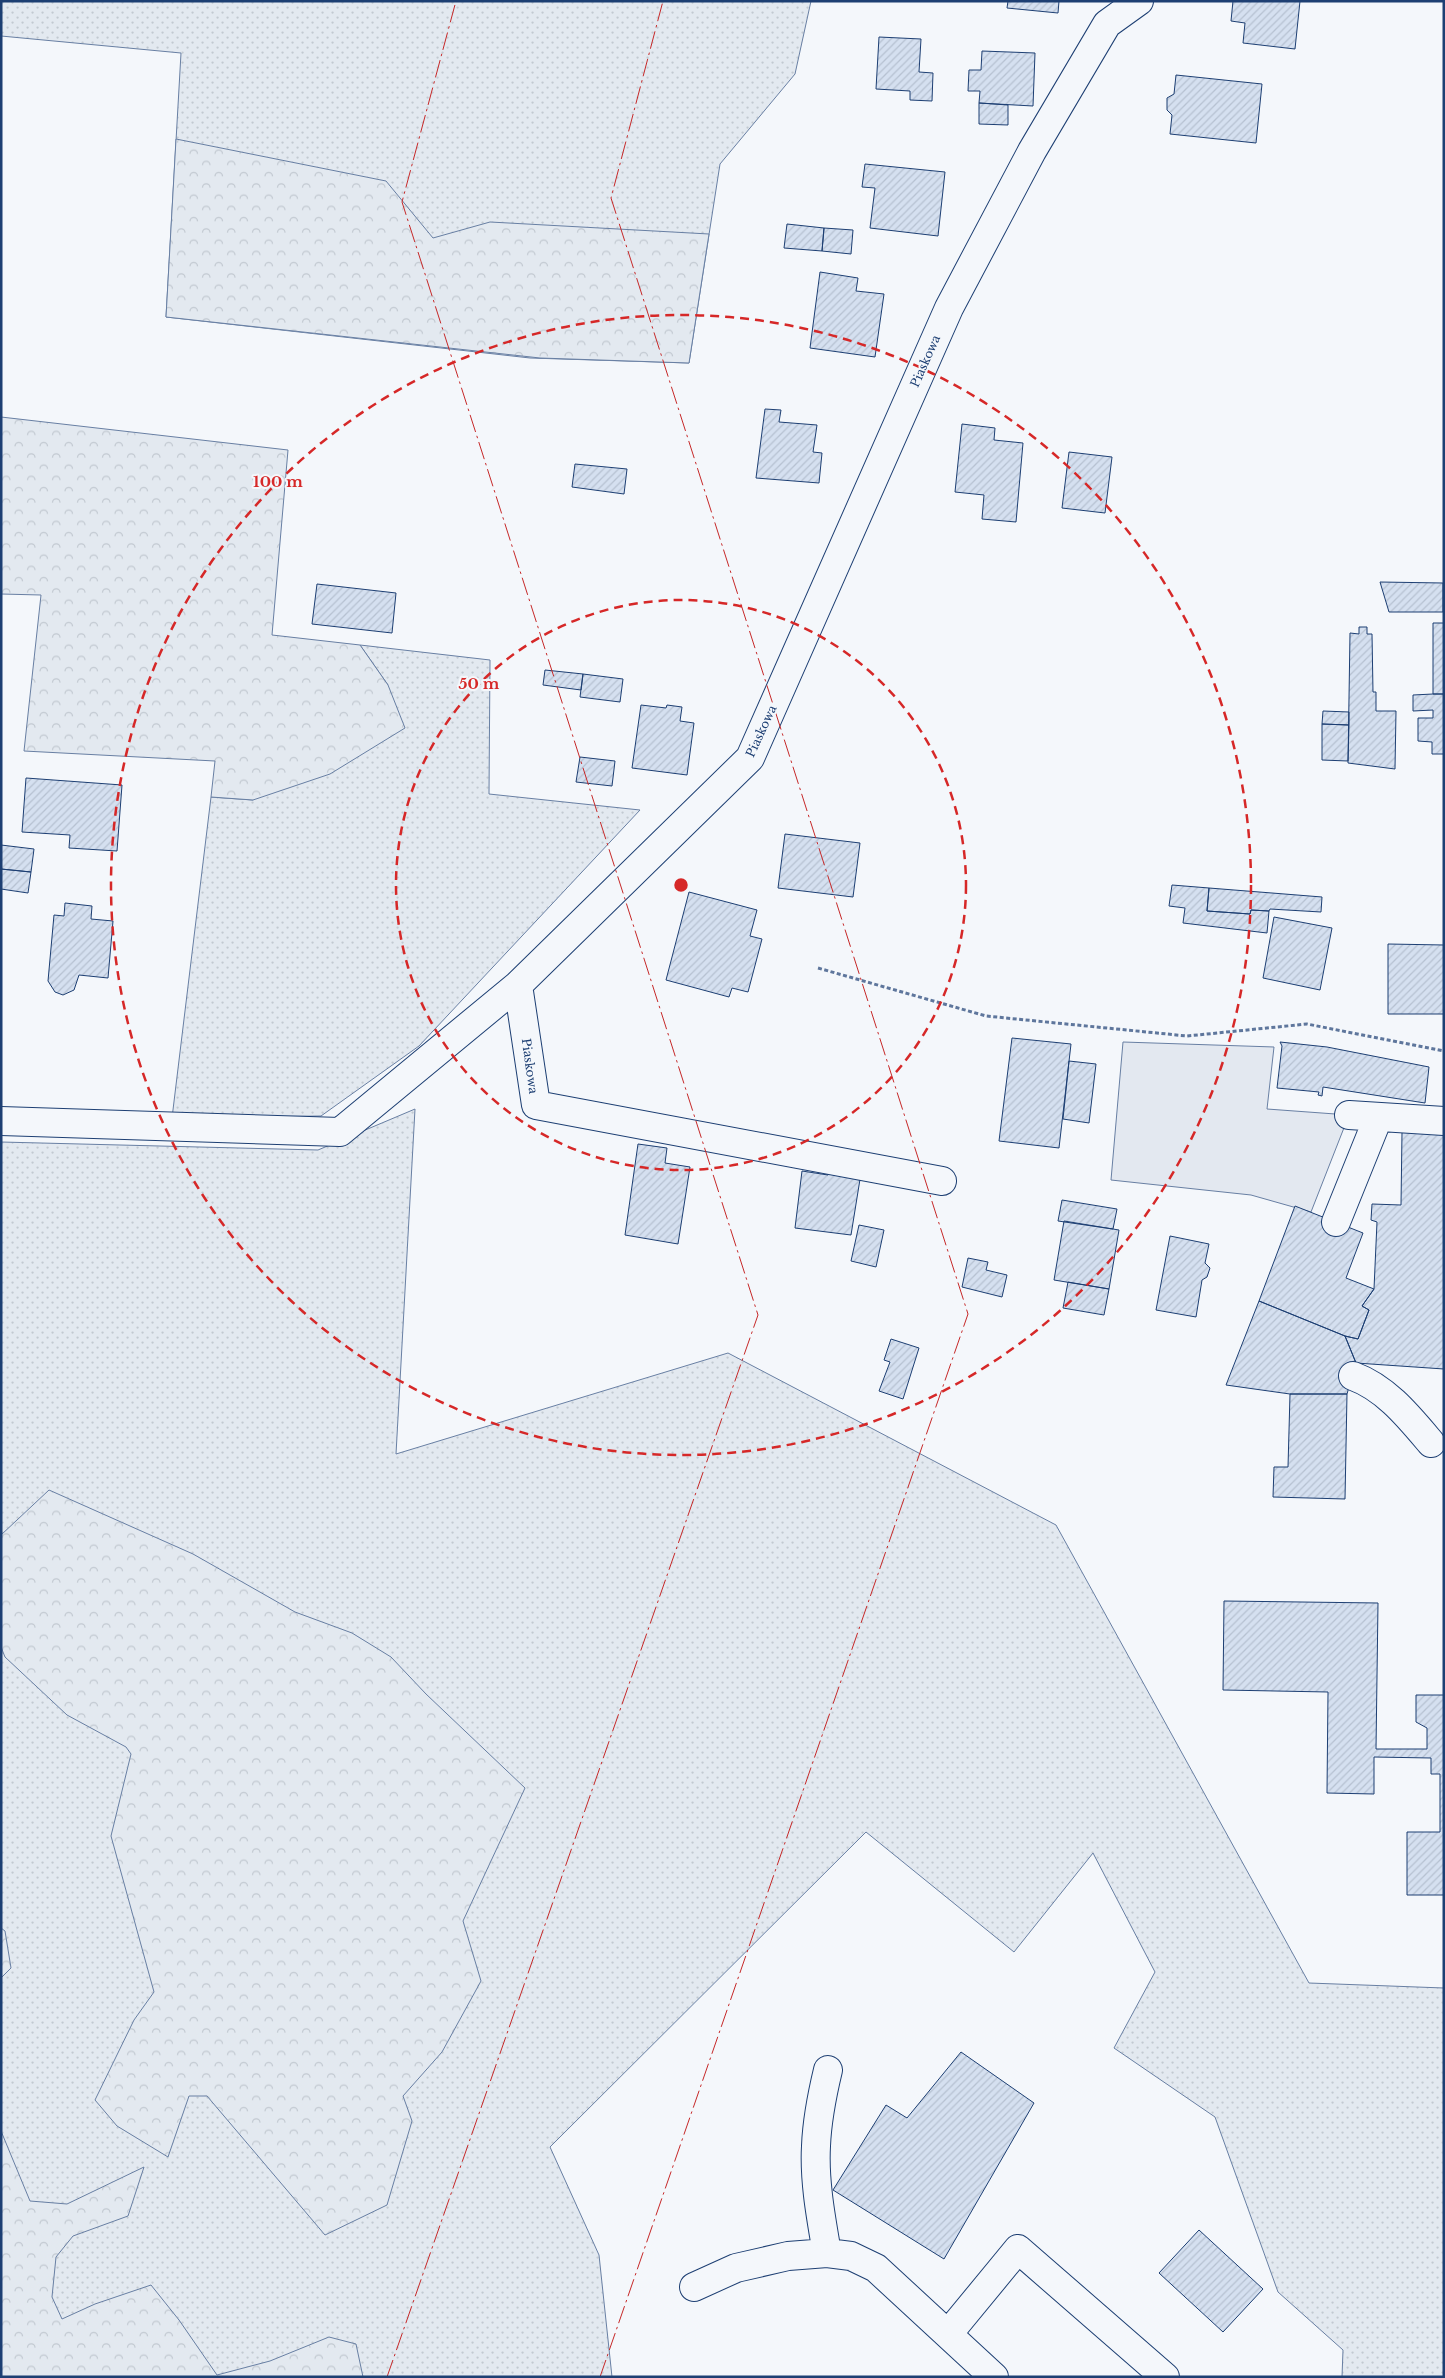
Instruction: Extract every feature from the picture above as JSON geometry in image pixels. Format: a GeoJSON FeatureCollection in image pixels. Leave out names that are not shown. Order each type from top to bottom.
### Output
{"type":"FeatureCollection","features":[{"type":"Feature","properties":{"kind":"street","name":"Piaskowa"},"geometry":{"type":"LineString","coordinates":[[942,1181],[536,1105],[518,985],[750,758],[949,308],[1032,151],[1107,24],[1140,1]]}},
{"type":"Feature","properties":{"kind":"street"},"geometry":{"type":"LineString","coordinates":[[1,1121],[340,1132],[518,985]]}},
{"type":"Feature","properties":{"kind":"street"},"geometry":{"type":"LineString","coordinates":[[1349,1115],[1444,1121]]}},
{"type":"Feature","properties":{"kind":"street"},"geometry":{"type":"LineString","coordinates":[[1336,1222],[1378,1118]]}},
{"type":"Feature","properties":{"kind":"street"},"geometry":{"type":"LineString","coordinates":[[1353,1376],[1365,1380],[1398,1405],[1431,1443]]}},
{"type":"Feature","properties":{"kind":"street"},"geometry":{"type":"LineString","coordinates":[[827,2253],[818,2186],[816,2147],[820,2105],[828,2070]]}},
{"type":"Feature","properties":{"kind":"street"},"geometry":{"type":"LineString","coordinates":[[948,2334],[1018,2249],[1164,2377]]}},
{"type":"Feature","properties":{"kind":"street"},"geometry":{"type":"LineString","coordinates":[[694,2287],[736,2268],[788,2256],[827,2253],[850,2256],[876,2268],[994,2377]]}},
{"type":"Feature","properties":{"kind":"path"},"geometry":{"type":"LineString","coordinates":[[818,968],[986,1016],[1187,1036],[1307,1024],[1444,1051]]}},
{"type":"Feature","properties":{"kind":"green space"},"geometry":{"type":"Polygon","coordinates":[[[1,1],[811,1],[795,74],[720,164],[689,363],[530,358],[166,317],[181,53],[1,36],[1,1]]]}},
{"type":"Feature","properties":{"kind":"green space"},"geometry":{"type":"Polygon","coordinates":[[[176,139],[386,181],[433,238],[490,222],[709,234],[689,363],[540,358],[166,317],[176,139]]]}},
{"type":"Feature","properties":{"kind":"green space"},"geometry":{"type":"Polygon","coordinates":[[[1,417],[288,450],[272,635],[360,645],[388,685],[405,728],[330,774],[253,800],[211,797],[215,761],[24,751],[41,595],[1,594],[1,417]]]}},
{"type":"Feature","properties":{"kind":"green space"},"geometry":{"type":"Polygon","coordinates":[[[360,645],[490,660],[489,794],[640,810],[419,1046],[321,1116],[172,1118],[211,797],[253,800],[388,685],[360,645]]]}},
{"type":"Feature","properties":{"kind":"green space"},"geometry":{"type":"Polygon","coordinates":[[[415,1109],[396,1454],[728,1353],[1056,1525],[1309,1983],[1444,1988],[1444,2377],[1342,2377],[1343,2350],[1278,2292],[1215,2117],[1114,2048],[1155,1972],[1093,1853],[1014,1952],[866,1832],[550,2147],[599,2255],[612,2377],[1,2377],[1,1142],[318,1150],[415,1109]]]}},
{"type":"Feature","properties":{"kind":"green space"},"geometry":{"type":"Polygon","coordinates":[[[49,1490],[193,1554],[295,1612],[352,1633],[391,1657],[426,1694],[525,1788],[463,1921],[481,1981],[442,2052],[403,2096],[412,2121],[387,2205],[325,2235],[207,2096],[189,2096],[168,2157],[117,2126],[95,2100],[134,2020],[154,1992],[111,1836],[131,1754],[126,1747],[67,1715],[5,1657],[1,1647],[1,1535],[49,1490]]]}},
{"type":"Feature","properties":{"kind":"green space"},"geometry":{"type":"Polygon","coordinates":[[[1,1928],[5,1931],[11,1968],[1,1978],[1,1928]]]}},
{"type":"Feature","properties":{"kind":"green space"},"geometry":{"type":"Polygon","coordinates":[[[1,2131],[30,2201],[67,2204],[144,2167],[128,2216],[73,2236],[56,2257],[52,2297],[62,2319],[95,2304],[151,2285],[179,2320],[217,2375],[270,2361],[329,2337],[356,2344],[363,2377],[1,2377],[1,2131]]]}},
{"type":"Feature","properties":{"kind":"shaded area"},"geometry":{"type":"Polygon","coordinates":[[[1123,1042],[1274,1047],[1267,1109],[1349,1115],[1311,1212],[1251,1195],[1111,1180],[1123,1042]]]}},
{"type":"Feature","properties":{"kind":"building"},"geometry":{"type":"Polygon","coordinates":[[[1008,1],[1059,1],[1058,13],[1007,8],[1008,1]]]}},
{"type":"Feature","properties":{"kind":"building"},"geometry":{"type":"Polygon","coordinates":[[[1233,1],[1300,1],[1295,49],[1243,43],[1245,23],[1231,21],[1233,1]]]}},
{"type":"Feature","properties":{"kind":"building"},"geometry":{"type":"Polygon","coordinates":[[[879,37],[921,39],[919,72],[933,73],[932,101],[910,100],[910,91],[876,89],[879,37]]]}},
{"type":"Feature","properties":{"kind":"building"},"geometry":{"type":"Polygon","coordinates":[[[982,51],[1035,53],[1033,106],[979,103],[980,91],[968,91],[969,70],[981,70],[982,51]]]}},
{"type":"Feature","properties":{"kind":"building"},"geometry":{"type":"Polygon","coordinates":[[[1176,75],[1262,84],[1256,143],[1170,134],[1172,115],[1167,110],[1167,98],[1174,94],[1176,75]]]}},
{"type":"Feature","properties":{"kind":"building"},"geometry":{"type":"Polygon","coordinates":[[[979,103],[1008,105],[1008,125],[979,124],[979,103]]]}},
{"type":"Feature","properties":{"kind":"building"},"geometry":{"type":"Polygon","coordinates":[[[865,164],[945,172],[938,236],[870,228],[875,188],[862,187],[865,164]]]}},
{"type":"Feature","properties":{"kind":"building"},"geometry":{"type":"Polygon","coordinates":[[[787,224],[824,228],[822,251],[784,248],[787,224]]]}},
{"type":"Feature","properties":{"kind":"building"},"geometry":{"type":"Polygon","coordinates":[[[824,228],[853,230],[851,254],[822,251],[824,228]]]}},
{"type":"Feature","properties":{"kind":"building"},"geometry":{"type":"Polygon","coordinates":[[[820,272],[858,278],[856,291],[884,294],[875,357],[810,348],[820,272]]]}},
{"type":"Feature","properties":{"kind":"building"},"geometry":{"type":"Polygon","coordinates":[[[765,409],[781,410],[779,422],[817,425],[813,452],[822,453],[819,483],[756,478],[765,409]]]}},
{"type":"Feature","properties":{"kind":"building"},"geometry":{"type":"Polygon","coordinates":[[[962,424],[995,428],[994,440],[1023,443],[1016,522],[982,519],[984,495],[955,492],[962,424]]]}},
{"type":"Feature","properties":{"kind":"building"},"geometry":{"type":"Polygon","coordinates":[[[1069,452],[1112,457],[1105,513],[1062,508],[1069,452]]]}},
{"type":"Feature","properties":{"kind":"building"},"geometry":{"type":"Polygon","coordinates":[[[575,464],[627,469],[624,494],[572,487],[575,464]]]}},
{"type":"Feature","properties":{"kind":"building"},"geometry":{"type":"Polygon","coordinates":[[[1380,582],[1443,583],[1443,612],[1389,612],[1380,582]]]}},
{"type":"Feature","properties":{"kind":"building"},"geometry":{"type":"Polygon","coordinates":[[[317,584],[396,593],[392,633],[312,624],[317,584]]]}},
{"type":"Feature","properties":{"kind":"building"},"geometry":{"type":"Polygon","coordinates":[[[1433,623],[1444,623],[1444,694],[1433,694],[1433,623]]]}},
{"type":"Feature","properties":{"kind":"building"},"geometry":{"type":"Polygon","coordinates":[[[1359,627],[1367,627],[1367,634],[1372,634],[1373,692],[1376,692],[1376,711],[1396,711],[1395,769],[1348,763],[1350,633],[1359,634],[1359,627]]]}},
{"type":"Feature","properties":{"kind":"building"},"geometry":{"type":"Polygon","coordinates":[[[545,670],[583,674],[581,690],[543,685],[545,670]]]}},
{"type":"Feature","properties":{"kind":"building"},"geometry":{"type":"Polygon","coordinates":[[[583,674],[623,679],[620,702],[580,697],[583,674]]]}},
{"type":"Feature","properties":{"kind":"building"},"geometry":{"type":"Polygon","coordinates":[[[1444,694],[1444,754],[1432,754],[1432,742],[1418,741],[1418,718],[1433,718],[1433,710],[1413,711],[1413,695],[1444,694]]]}},
{"type":"Feature","properties":{"kind":"building"},"geometry":{"type":"Polygon","coordinates":[[[641,705],[666,708],[667,705],[682,707],[680,721],[694,723],[687,775],[632,768],[641,705]]]}},
{"type":"Feature","properties":{"kind":"building"},"geometry":{"type":"Polygon","coordinates":[[[1323,711],[1349,712],[1349,725],[1322,724],[1323,711]]]}},
{"type":"Feature","properties":{"kind":"building"},"geometry":{"type":"Polygon","coordinates":[[[1322,724],[1349,725],[1348,761],[1322,760],[1322,724]]]}},
{"type":"Feature","properties":{"kind":"building"},"geometry":{"type":"Polygon","coordinates":[[[580,757],[615,761],[612,786],[576,782],[580,757]]]}},
{"type":"Feature","properties":{"kind":"building"},"geometry":{"type":"Polygon","coordinates":[[[26,778],[122,785],[117,851],[69,848],[70,835],[22,832],[26,778]]]}},
{"type":"Feature","properties":{"kind":"building"},"geometry":{"type":"Polygon","coordinates":[[[785,834],[860,843],[853,897],[778,888],[785,834]]]}},
{"type":"Feature","properties":{"kind":"building"},"geometry":{"type":"Polygon","coordinates":[[[1,845],[34,849],[31,872],[1,869],[1,845]]]}},
{"type":"Feature","properties":{"kind":"building"},"geometry":{"type":"Polygon","coordinates":[[[1,869],[31,872],[28,893],[1,889],[1,869]]]}},
{"type":"Feature","properties":{"kind":"building"},"geometry":{"type":"Polygon","coordinates":[[[1172,885],[1209,888],[1207,911],[1250,914],[1251,910],[1269,911],[1267,933],[1183,923],[1185,908],[1169,906],[1172,885]]]}},
{"type":"Feature","properties":{"kind":"building"},"geometry":{"type":"Polygon","coordinates":[[[1209,888],[1322,897],[1321,912],[1270,909],[1269,911],[1251,910],[1250,914],[1207,911],[1209,888]]]}},
{"type":"Feature","properties":{"kind":"building"},"geometry":{"type":"Polygon","coordinates":[[[689,892],[757,910],[750,936],[762,939],[748,992],[732,988],[729,997],[666,980],[689,892]]]}},
{"type":"Feature","properties":{"kind":"building"},"geometry":{"type":"Polygon","coordinates":[[[65,903],[92,906],[91,919],[113,921],[108,978],[79,975],[74,990],[63,995],[55,992],[48,981],[54,915],[64,916],[65,903]]]}},
{"type":"Feature","properties":{"kind":"building"},"geometry":{"type":"Polygon","coordinates":[[[1274,917],[1332,928],[1320,990],[1263,978],[1274,917]]]}},
{"type":"Feature","properties":{"kind":"building"},"geometry":{"type":"Polygon","coordinates":[[[1388,944],[1444,945],[1444,1014],[1388,1014],[1388,944]]]}},
{"type":"Feature","properties":{"kind":"building"},"geometry":{"type":"Polygon","coordinates":[[[1012,1038],[1071,1044],[1059,1148],[999,1141],[1012,1038]]]}},
{"type":"Feature","properties":{"kind":"building"},"geometry":{"type":"Polygon","coordinates":[[[1280,1042],[1327,1047],[1429,1067],[1425,1103],[1323,1087],[1322,1096],[1318,1095],[1319,1092],[1277,1088],[1282,1046],[1280,1042]]]}},
{"type":"Feature","properties":{"kind":"building"},"geometry":{"type":"Polygon","coordinates":[[[1069,1061],[1096,1064],[1089,1123],[1063,1119],[1069,1061]]]}},
{"type":"Feature","properties":{"kind":"building"},"geometry":{"type":"Polygon","coordinates":[[[1402,1132],[1444,1133],[1444,1369],[1356,1363],[1345,1336],[1358,1339],[1369,1310],[1362,1306],[1374,1289],[1377,1222],[1371,1220],[1372,1204],[1401,1205],[1402,1132]]]}},
{"type":"Feature","properties":{"kind":"building"},"geometry":{"type":"Polygon","coordinates":[[[638,1144],[667,1148],[665,1163],[690,1167],[678,1244],[625,1235],[638,1144]]]}},
{"type":"Feature","properties":{"kind":"building"},"geometry":{"type":"Polygon","coordinates":[[[829,1168],[861,1173],[851,1235],[795,1228],[802,1171],[828,1175],[829,1168]]]}},
{"type":"Feature","properties":{"kind":"building"},"geometry":{"type":"Polygon","coordinates":[[[1062,1200],[1117,1209],[1113,1229],[1058,1221],[1062,1200]]]}},
{"type":"Feature","properties":{"kind":"building"},"geometry":{"type":"Polygon","coordinates":[[[1295,1206],[1363,1233],[1346,1278],[1374,1289],[1362,1306],[1369,1310],[1358,1339],[1345,1336],[1259,1301],[1295,1206]]]}},
{"type":"Feature","properties":{"kind":"building"},"geometry":{"type":"Polygon","coordinates":[[[1064,1221],[1119,1230],[1109,1289],[1054,1280],[1064,1221]]]}},
{"type":"Feature","properties":{"kind":"building"},"geometry":{"type":"Polygon","coordinates":[[[859,1225],[884,1230],[876,1267],[851,1261],[859,1225]]]}},
{"type":"Feature","properties":{"kind":"building"},"geometry":{"type":"Polygon","coordinates":[[[1170,1236],[1209,1244],[1205,1263],[1210,1268],[1207,1277],[1202,1280],[1196,1317],[1156,1310],[1170,1236]]]}},
{"type":"Feature","properties":{"kind":"building"},"geometry":{"type":"Polygon","coordinates":[[[968,1258],[988,1262],[986,1270],[1007,1275],[1002,1297],[962,1287],[968,1258]]]}},
{"type":"Feature","properties":{"kind":"building"},"geometry":{"type":"Polygon","coordinates":[[[1068,1282],[1109,1289],[1104,1315],[1063,1308],[1068,1282]]]}},
{"type":"Feature","properties":{"kind":"building"},"geometry":{"type":"Polygon","coordinates":[[[1259,1301],[1345,1336],[1356,1363],[1347,1394],[1290,1394],[1226,1385],[1259,1301]]]}},
{"type":"Feature","properties":{"kind":"building"},"geometry":{"type":"Polygon","coordinates":[[[891,1339],[919,1348],[903,1399],[879,1391],[890,1362],[884,1360],[891,1339]]]}},
{"type":"Feature","properties":{"kind":"building"},"geometry":{"type":"Polygon","coordinates":[[[1290,1394],[1347,1394],[1345,1499],[1273,1497],[1274,1467],[1288,1467],[1290,1394]]]}},
{"type":"Feature","properties":{"kind":"building"},"geometry":{"type":"Polygon","coordinates":[[[1224,1601],[1378,1603],[1376,1749],[1427,1749],[1427,1728],[1416,1722],[1416,1695],[1444,1695],[1444,1895],[1407,1895],[1407,1832],[1440,1832],[1440,1774],[1431,1774],[1431,1758],[1374,1757],[1374,1794],[1327,1793],[1328,1692],[1223,1690],[1224,1601]]]}},
{"type":"Feature","properties":{"kind":"building"},"geometry":{"type":"Polygon","coordinates":[[[961,2052],[1034,2103],[944,2259],[833,2190],[886,2105],[907,2118],[961,2052]]]}},
{"type":"Feature","properties":{"kind":"building"},"geometry":{"type":"Polygon","coordinates":[[[1199,2230],[1263,2289],[1223,2332],[1159,2273],[1199,2230]]]}},
{"type":"Feature","properties":{"kind":"power"},"geometry":{"type":"LineString","coordinates":[[387,2377],[758,1315],[402,202],[456,1]]}},
{"type":"Feature","properties":{"kind":"power"},"geometry":{"type":"LineString","coordinates":[[600,2377],[968,1314],[611,198],[663,1]]}}]}
